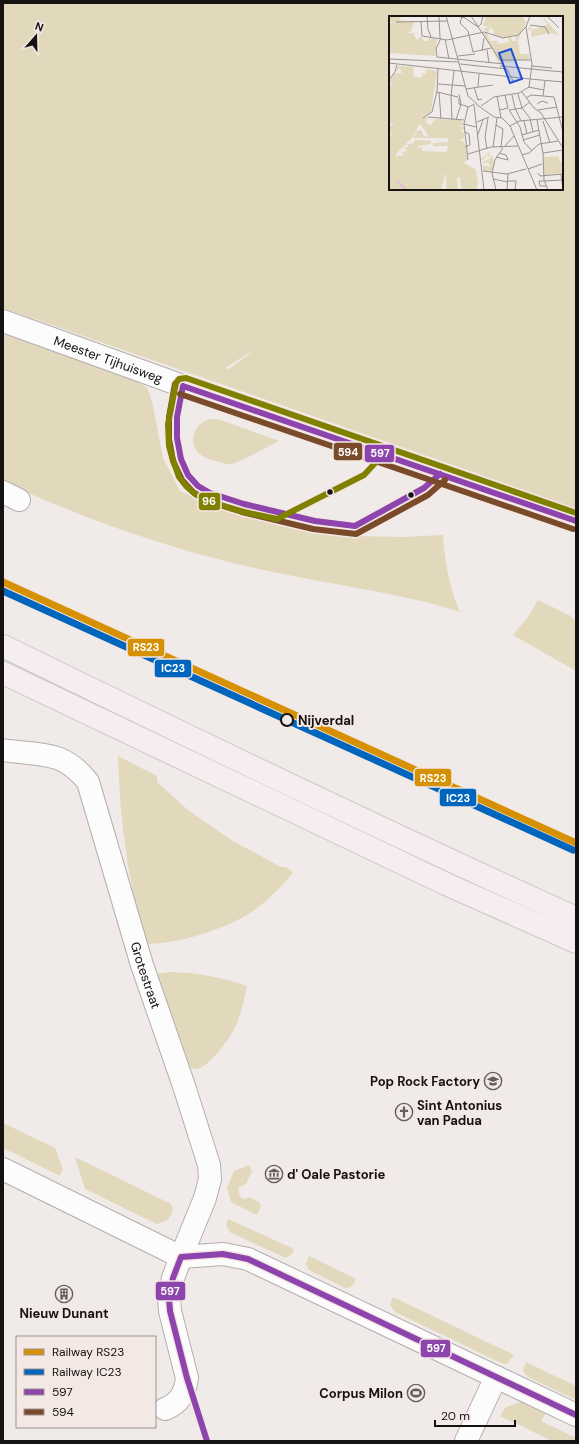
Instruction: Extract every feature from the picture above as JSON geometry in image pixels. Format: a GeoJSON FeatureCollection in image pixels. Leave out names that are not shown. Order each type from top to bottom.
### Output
{"type":"FeatureCollection","features":[{"type":"Feature","properties":{"kind":"main road"},"geometry":{"type":"LineString","coordinates":[[3,646],[224,754],[576,918]]}},
{"type":"Feature","properties":{"kind":"main road"},"geometry":{"type":"LineString","coordinates":[[3,673],[446,884],[576,942]]}},
{"type":"Feature","properties":{"kind":"street","name":"Meester Tijhuisweg"},"geometry":{"type":"LineString","coordinates":[[3,322],[576,522]]}},
{"type":"Feature","properties":{"kind":"street","name":"Grotestraat"},"geometry":{"type":"LineString","coordinates":[[3,750],[53,756],[67,762],[79,771],[88,782],[142,966],[184,1086],[209,1165],[210,1179],[205,1198],[173,1278],[169,1298],[170,1311],[187,1378],[186,1388],[183,1395],[173,1406],[165,1409]]}},
{"type":"Feature","properties":{"kind":"street"},"geometry":{"type":"LineString","coordinates":[[3,1169],[181,1256],[223,1254],[248,1259],[576,1415]]}},
{"type":"Feature","properties":{"kind":"street"},"geometry":{"type":"LineString","coordinates":[[466,1441],[496,1376]]}},
{"type":"Feature","properties":{"kind":"shaded area"},"geometry":{"type":"Polygon","coordinates":[[[3,3],[576,3],[576,508],[3,308],[3,3]],[[257,348],[225,368],[229,369],[257,348]]]}},
{"type":"Feature","properties":{"kind":"shaded area"},"geometry":{"type":"Polygon","coordinates":[[[3,334],[133,379],[147,388],[152,401],[163,458],[180,491],[212,505],[273,523],[311,530],[358,536],[404,537],[443,535],[448,574],[460,612],[423,601],[233,563],[174,547],[87,517],[3,482],[3,334]]]}},
{"type":"Feature","properties":{"kind":"shaded area"},"geometry":{"type":"Polygon","coordinates":[[[218,419],[279,441],[248,457],[231,464],[225,464],[201,455],[194,445],[193,440],[196,429],[204,421],[218,419]]]}},
{"type":"Feature","properties":{"kind":"shaded area"},"geometry":{"type":"Polygon","coordinates":[[[538,600],[569,615],[576,621],[576,671],[513,635],[528,617],[538,600]]]}},
{"type":"Feature","properties":{"kind":"shaded area"},"geometry":{"type":"Polygon","coordinates":[[[118,756],[157,776],[157,782],[189,811],[233,841],[281,867],[286,867],[293,872],[271,897],[256,909],[232,923],[188,938],[145,944],[132,886],[124,839],[120,804],[118,756]]]}},
{"type":"Feature","properties":{"kind":"shaded area"},"geometry":{"type":"Polygon","coordinates":[[[171,972],[210,976],[247,986],[242,1010],[233,1031],[217,1054],[201,1068],[193,1069],[188,1064],[155,974],[171,972]]]}},
{"type":"Feature","properties":{"kind":"shaded area"},"geometry":{"type":"Polygon","coordinates":[[[3,1123],[55,1148],[63,1169],[60,1176],[3,1148],[3,1123]]]}},
{"type":"Feature","properties":{"kind":"shaded area"},"geometry":{"type":"Polygon","coordinates":[[[75,1157],[171,1204],[173,1210],[168,1220],[157,1224],[85,1189],[75,1157]]]}},
{"type":"Feature","properties":{"kind":"shaded area"},"geometry":{"type":"Polygon","coordinates":[[[249,1165],[252,1171],[246,1184],[238,1188],[240,1197],[245,1199],[249,1197],[260,1203],[261,1206],[257,1215],[231,1202],[227,1188],[234,1171],[249,1165]]]}},
{"type":"Feature","properties":{"kind":"shaded area"},"geometry":{"type":"Polygon","coordinates":[[[228,1219],[294,1249],[292,1254],[286,1258],[231,1233],[226,1226],[228,1219]]]}},
{"type":"Feature","properties":{"kind":"shaded area"},"geometry":{"type":"Polygon","coordinates":[[[309,1256],[356,1279],[351,1287],[345,1288],[309,1270],[306,1264],[309,1256]]]}},
{"type":"Feature","properties":{"kind":"shaded area"},"geometry":{"type":"Polygon","coordinates":[[[393,1297],[514,1355],[507,1364],[501,1363],[395,1312],[390,1305],[393,1297]]]}},
{"type":"Feature","properties":{"kind":"shaded area"},"geometry":{"type":"Polygon","coordinates":[[[526,1362],[576,1386],[576,1400],[528,1377],[523,1371],[526,1362]]]}},
{"type":"Feature","properties":{"kind":"shaded area"},"geometry":{"type":"Polygon","coordinates":[[[520,1402],[525,1402],[546,1413],[541,1421],[576,1438],[576,1441],[552,1441],[500,1416],[506,1407],[520,1402]]]}},
{"type":"Feature","properties":{"kind":"rail line","name":"RS23"},"geometry":{"type":"LineString","coordinates":[[3,582],[576,843]]}},
{"type":"Feature","properties":{"kind":"rail line","name":"IC23"},"geometry":{"type":"LineString","coordinates":[[3,591],[573,850]]}},
{"type":"Feature","properties":{"kind":"transit line","name":"96"},"geometry":{"type":"LineString","coordinates":[[377,461],[364,475],[277,519],[244,512],[213,503],[195,494],[186,486],[179,477],[172,457],[169,446],[168,424],[176,383],[179,379],[186,378],[576,513]]}},
{"type":"Feature","properties":{"kind":"transit line","name":"594"},"geometry":{"type":"LineString","coordinates":[[175,384],[169,417],[169,439],[173,461],[182,480],[193,492],[208,501],[242,512],[313,529],[356,534],[428,495],[445,480]]}},
{"type":"Feature","properties":{"kind":"transit line","name":"597"},"geometry":{"type":"LineString","coordinates":[[183,386],[576,521]]}},
{"type":"Feature","properties":{"kind":"transit line","name":"597"},"geometry":{"type":"LineString","coordinates":[[183,386],[177,417],[177,438],[181,459],[188,475],[198,486],[210,493],[244,504],[315,521],[355,526],[424,488],[440,474]]}},
{"type":"Feature","properties":{"kind":"transit line","name":"594"},"geometry":{"type":"LineString","coordinates":[[180,394],[573,529]]}},
{"type":"Feature","properties":{"kind":"transit line","name":"597"},"geometry":{"type":"LineString","coordinates":[[207,1441],[187,1378],[170,1311],[169,1298],[173,1278],[181,1257],[223,1254],[248,1259],[576,1415]]}},
{"type":"Feature","properties":{"kind":"place","name":"Nijverdal"},"geometry":{"type":"Point","coordinates":[287,720]}},
{"type":"Feature","properties":{"kind":"place","name":"Pop Rock Factory"},"geometry":{"type":"Point","coordinates":[493,1081]}},
{"type":"Feature","properties":{"kind":"place","name":"Sint Antonius van Padua"},"geometry":{"type":"Point","coordinates":[404,1112]}},
{"type":"Feature","properties":{"kind":"place","name":"d' Oale Pastorie"},"geometry":{"type":"Point","coordinates":[274,1174]}},
{"type":"Feature","properties":{"kind":"place","name":"Nieuw Dunant"},"geometry":{"type":"Point","coordinates":[64,1294]}},
{"type":"Feature","properties":{"kind":"place","name":"Corpus Milon"},"geometry":{"type":"Point","coordinates":[416,1393]}}]}
